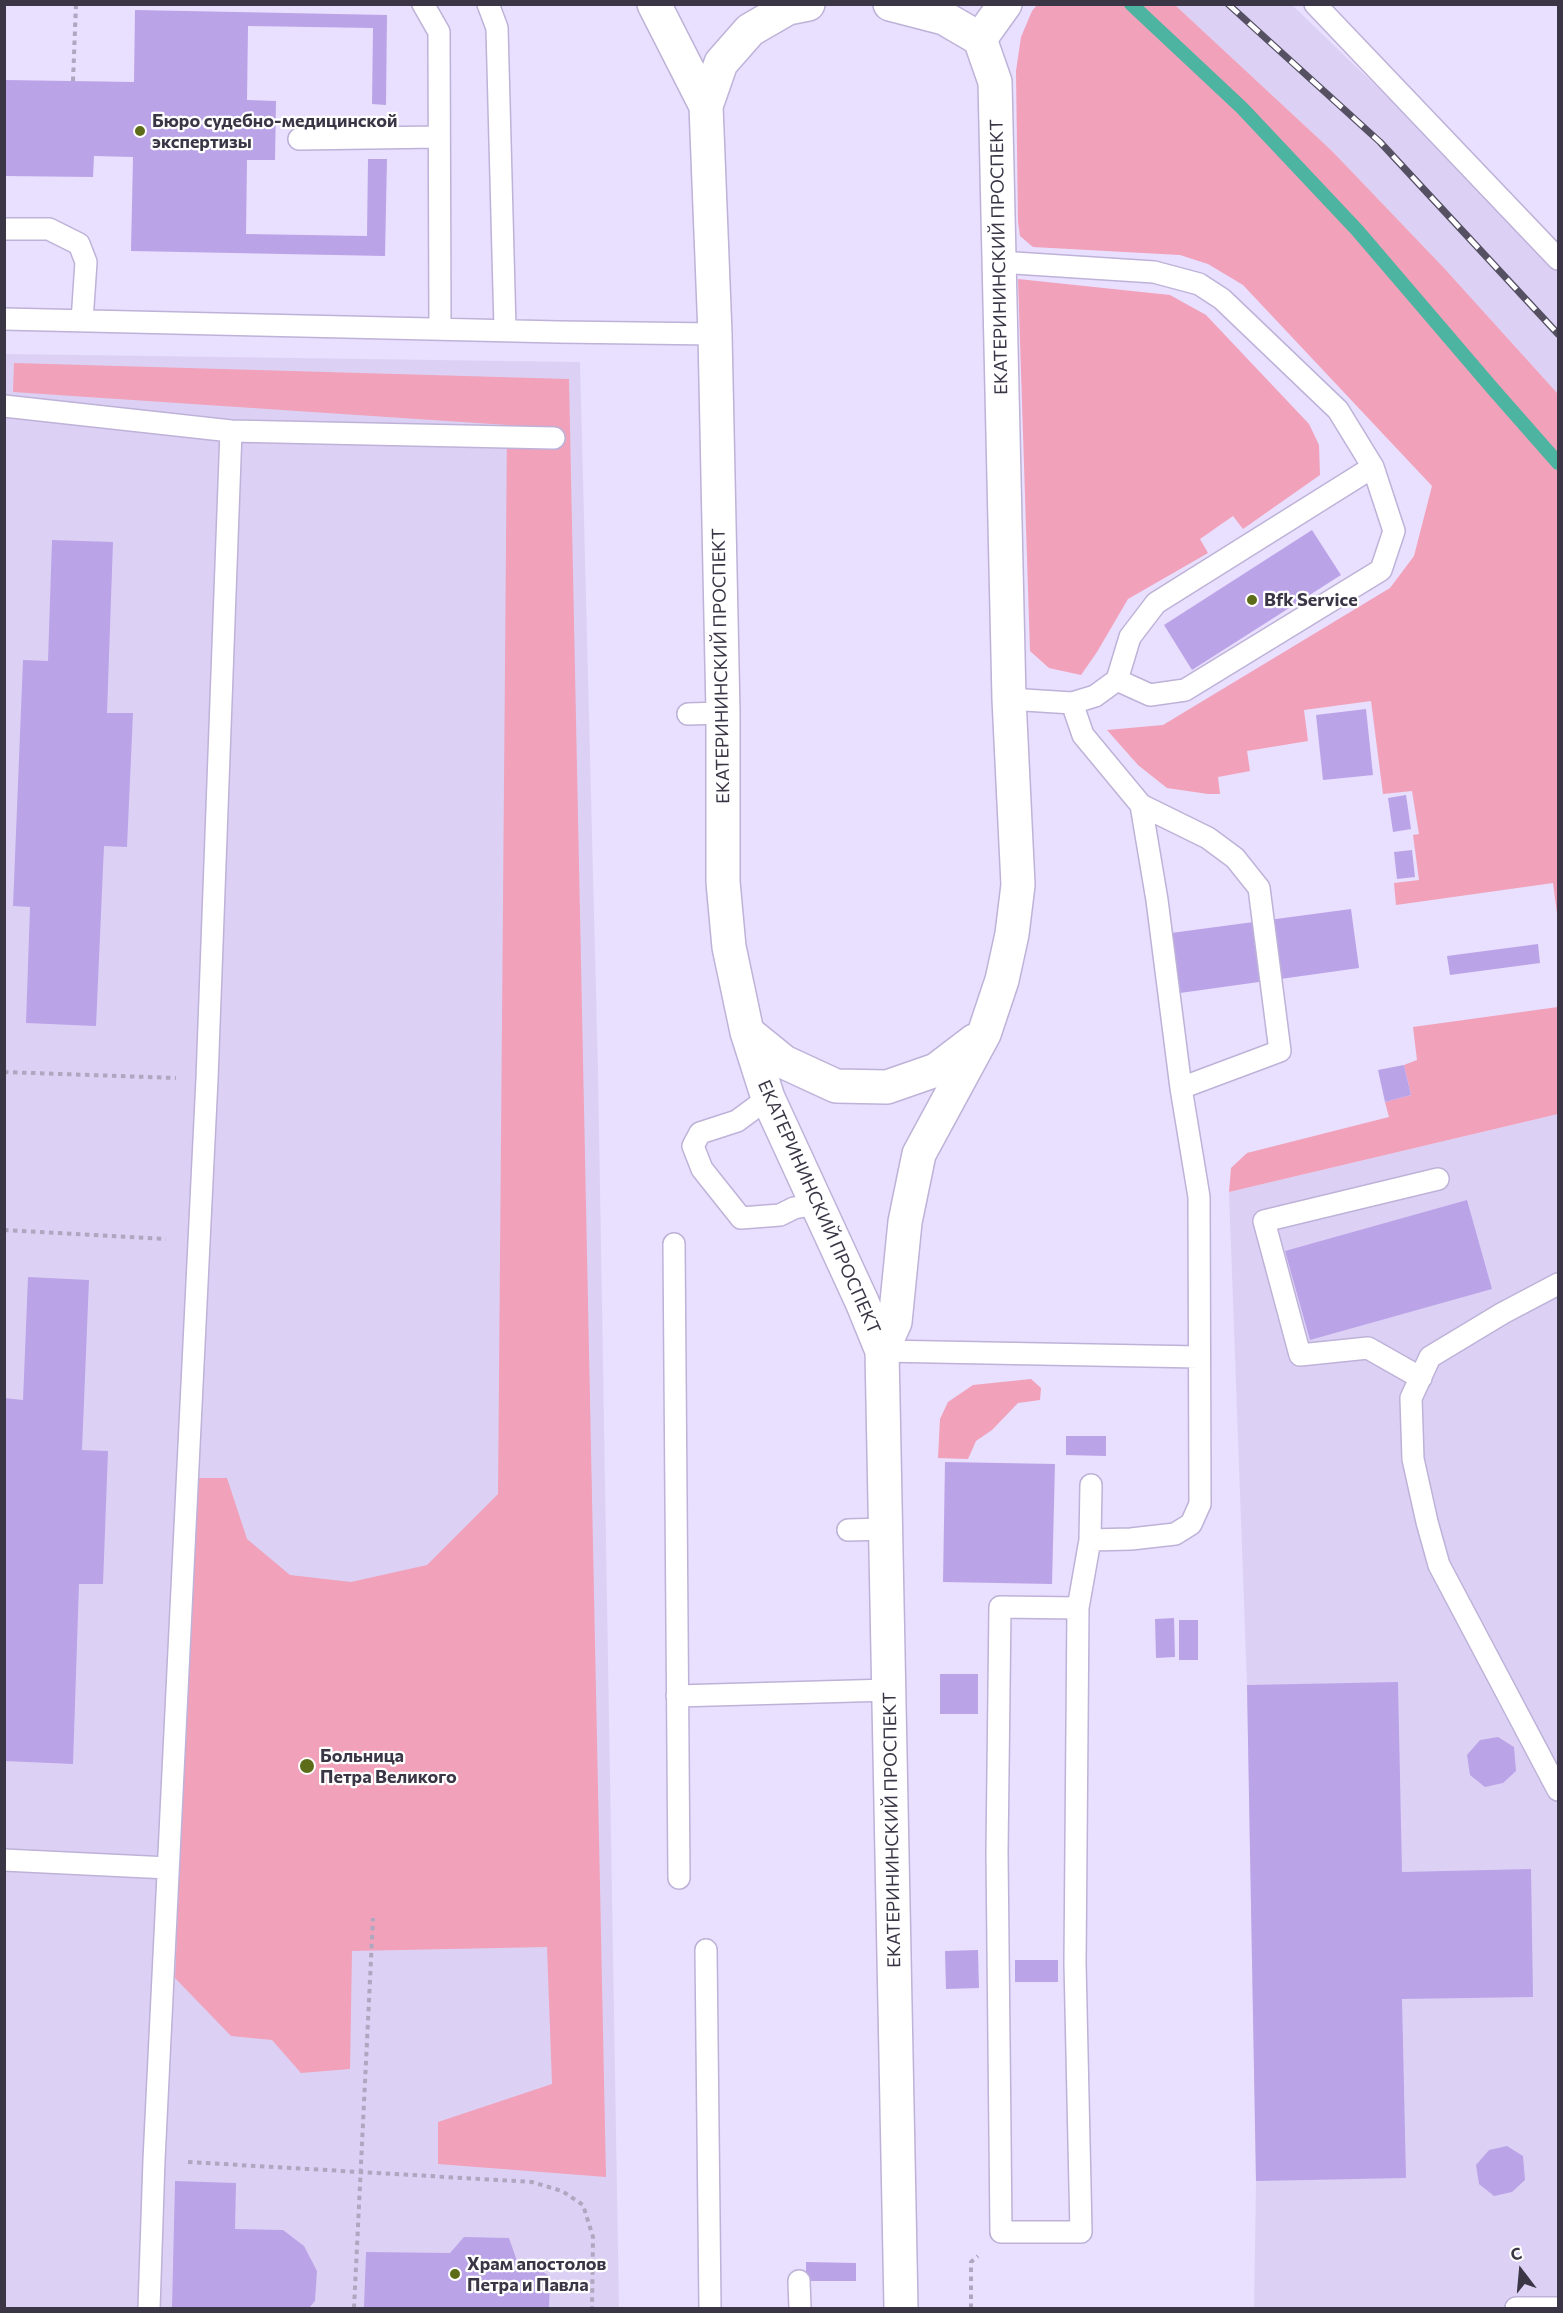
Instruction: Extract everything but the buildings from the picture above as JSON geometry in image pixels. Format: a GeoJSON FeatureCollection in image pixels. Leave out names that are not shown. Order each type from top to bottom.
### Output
{"type":"FeatureCollection","features":[{"type":"Feature","properties":{"kind":"street"},"geometry":{"type":"LineString","coordinates":[[654,4],[706,106]]}},
{"type":"Feature","properties":{"kind":"street","name":"ЕКАТЕРИНИНСКИЙ ПРОСПЕКТ"},"geometry":{"type":"LineString","coordinates":[[808,4],[788,8],[750,30],[721,63],[706,106],[715,334],[723,712],[723,882],[729,947],[747,1032],[768,1098],[862,1302],[882,1351],[901,2308]]}},
{"type":"Feature","properties":{"kind":"street"},"geometry":{"type":"LineString","coordinates":[[891,4],[944,18],[980,39],[1005,4]]}},
{"type":"Feature","properties":{"kind":"street","name":"ЕКАТЕРИНИНСКИЙ ПРОСПЕКТ"},"geometry":{"type":"LineString","coordinates":[[882,1351],[895,1322],[905,1222],[919,1154],[984,1034],[1007,957],[1018,885],[1009,699],[995,82],[980,39]]}},
{"type":"Feature","properties":{"kind":"street"},"geometry":{"type":"LineString","coordinates":[[747,1032],[784,1062],[836,1086],[888,1087],[936,1070],[984,1034]]}},
{"type":"Feature","properties":{"kind":"lane"},"geometry":{"type":"LineString","coordinates":[[423,4],[439,32],[440,328]]}},
{"type":"Feature","properties":{"kind":"lane"},"geometry":{"type":"LineString","coordinates":[[488,4],[497,28],[506,329]]}},
{"type":"Feature","properties":{"kind":"lane"},"geometry":{"type":"LineString","coordinates":[[1315,4],[1558,259]]}},
{"type":"Feature","properties":{"kind":"lane"},"geometry":{"type":"LineString","coordinates":[[299,139],[438,137]]}},
{"type":"Feature","properties":{"kind":"lane"},"geometry":{"type":"LineString","coordinates":[[4,229],[49,230],[79,244],[86,262],[82,321]]}},
{"type":"Feature","properties":{"kind":"lane"},"geometry":{"type":"LineString","coordinates":[[999,262],[1154,272],[1198,284],[1222,299],[1338,410],[1373,467],[1394,531],[1380,570],[1185,690],[1150,694],[1117,680]]}},
{"type":"Feature","properties":{"kind":"lane"},"geometry":{"type":"LineString","coordinates":[[4,319],[715,334]]}},
{"type":"Feature","properties":{"kind":"lane"},"geometry":{"type":"LineString","coordinates":[[4,406],[231,431],[554,438]]}},
{"type":"Feature","properties":{"kind":"lane"},"geometry":{"type":"LineString","coordinates":[[149,2308],[154,2160],[200,1241],[231,431]]}},
{"type":"Feature","properties":{"kind":"lane"},"geometry":{"type":"LineString","coordinates":[[1009,699],[1072,703],[1095,696],[1117,680],[1130,637],[1156,603],[1373,467]]}},
{"type":"Feature","properties":{"kind":"lane"},"geometry":{"type":"LineString","coordinates":[[1072,703],[1083,735],[1141,805],[1208,838],[1235,858],[1259,888],[1280,1051],[1181,1088]]}},
{"type":"Feature","properties":{"kind":"lane"},"geometry":{"type":"LineString","coordinates":[[688,714],[723,712]]}},
{"type":"Feature","properties":{"kind":"lane"},"geometry":{"type":"LineString","coordinates":[[1090,1540],[1131,1539],[1175,1534],[1191,1524],[1200,1504],[1199,1197],[1181,1088],[1157,900],[1141,805]]}},
{"type":"Feature","properties":{"kind":"lane"},"geometry":{"type":"LineString","coordinates":[[768,1098],[737,1121],[700,1133],[693,1146],[702,1168],[741,1218],[780,1215],[794,1208],[816,1204]]}},
{"type":"Feature","properties":{"kind":"lane"},"geometry":{"type":"LineString","coordinates":[[1421,1378],[1368,1348],[1300,1355],[1264,1221],[1438,1179]]}},
{"type":"Feature","properties":{"kind":"lane"},"geometry":{"type":"LineString","coordinates":[[674,1244],[679,1878]]}},
{"type":"Feature","properties":{"kind":"lane"},"geometry":{"type":"LineString","coordinates":[[1558,1284],[1430,1357],[1411,1398],[1413,1459],[1426,1522],[1439,1565],[1558,1790]]}},
{"type":"Feature","properties":{"kind":"lane"},"geometry":{"type":"LineString","coordinates":[[882,1351],[1198,1357]]}},
{"type":"Feature","properties":{"kind":"lane"},"geometry":{"type":"LineString","coordinates":[[1077,1608],[1000,1607],[997,1852],[1001,2232],[1081,2232],[1075,1963],[1077,1608],[1090,1540],[1091,1485]]}},
{"type":"Feature","properties":{"kind":"lane"},"geometry":{"type":"LineString","coordinates":[[848,1530],[886,1529]]}},
{"type":"Feature","properties":{"kind":"lane"},"geometry":{"type":"LineString","coordinates":[[677,1696],[889,1690]]}},
{"type":"Feature","properties":{"kind":"lane"},"geometry":{"type":"LineString","coordinates":[[4,1860],[168,1868]]}},
{"type":"Feature","properties":{"kind":"lane"},"geometry":{"type":"LineString","coordinates":[[706,1950],[710,2308]]}},
{"type":"Feature","properties":{"kind":"lane"},"geometry":{"type":"LineString","coordinates":[[799,2281],[800,2308]]}},
{"type":"Feature","properties":{"kind":"lane"},"geometry":{"type":"LineString","coordinates":[[1516,2308],[1558,2308]]}},
{"type":"Feature","properties":{"kind":"path"},"geometry":{"type":"LineString","coordinates":[[73,81],[76,4]]}},
{"type":"Feature","properties":{"kind":"path"},"geometry":{"type":"LineString","coordinates":[[4,1072],[207,1079]]}},
{"type":"Feature","properties":{"kind":"path"},"geometry":{"type":"LineString","coordinates":[[4,1230],[200,1241]]}},
{"type":"Feature","properties":{"kind":"path"},"geometry":{"type":"LineString","coordinates":[[354,2308],[373,1918]]}},
{"type":"Feature","properties":{"kind":"path"},"geometry":{"type":"LineString","coordinates":[[154,2160],[532,2182],[562,2191],[583,2205],[593,2237],[593,2308]]}},
{"type":"Feature","properties":{"kind":"path"},"geometry":{"type":"LineString","coordinates":[[971,2262],[971,2308]]}},
{"type":"Feature","properties":{"kind":"shaded area"},"geometry":{"type":"Polygon","coordinates":[[[1037,5],[1175,5],[1332,151],[1444,268],[1558,394],[1558,921],[1553,883],[1396,905],[1394,883],[1419,880],[1413,835],[1419,834],[1412,791],[1383,794],[1371,701],[1304,710],[1308,741],[1247,751],[1250,771],[1218,777],[1220,794],[1167,788],[1138,765],[1107,730],[1163,725],[1390,588],[1414,556],[1432,486],[1243,285],[1208,264],[1180,255],[1033,247],[1020,236],[1016,71],[1021,37],[1037,5]]]}},
{"type":"Feature","properties":{"kind":"shaded area"},"geometry":{"type":"Polygon","coordinates":[[[1175,5],[1292,5],[1486,192],[1558,266],[1558,394],[1444,268],[1332,151],[1175,5]]]}},
{"type":"Feature","properties":{"kind":"shaded area"},"geometry":{"type":"Polygon","coordinates":[[[1018,279],[1170,295],[1206,315],[1309,424],[1319,445],[1320,475],[1243,529],[1233,516],[1200,539],[1208,553],[1128,599],[1081,675],[1049,668],[1030,651],[1018,279]]]}},
{"type":"Feature","properties":{"kind":"shaded area","name":"Больница Петра Великого"},"geometry":{"type":"Polygon","coordinates":[[[5,354],[580,362],[598,1070],[619,2308],[5,2308],[5,354]]]}},
{"type":"Feature","properties":{"kind":"shaded area"},"geometry":{"type":"Polygon","coordinates":[[[14,363],[569,379],[606,2177],[438,2164],[438,2122],[552,2084],[547,1947],[352,1951],[350,2069],[301,2073],[272,2040],[231,2036],[175,1978],[196,1478],[227,1478],[247,1539],[290,1575],[351,1582],[427,1565],[498,1494],[507,425],[13,392],[14,363]]]}},
{"type":"Feature","properties":{"kind":"shaded area"},"geometry":{"type":"Polygon","coordinates":[[[1558,1007],[1558,1114],[1229,1192],[1231,1168],[1247,1153],[1389,1117],[1385,1102],[1411,1095],[1404,1065],[1417,1060],[1413,1027],[1558,1007]]]}},
{"type":"Feature","properties":{"kind":"shaded area"},"geometry":{"type":"Polygon","coordinates":[[[1558,1114],[1558,2308],[1254,2308],[1256,2181],[1247,1685],[1229,1192],[1558,1114]]]}},
{"type":"Feature","properties":{"kind":"shaded area"},"geometry":{"type":"Polygon","coordinates":[[[1031,1379],[1041,1388],[1040,1400],[1018,1403],[992,1430],[976,1441],[968,1459],[938,1458],[940,1419],[948,1402],[973,1385],[1031,1379]]]}},
{"type":"Feature","properties":{"kind":"waterway"},"geometry":{"type":"LineString","coordinates":[[1131,4],[1242,108],[1357,230],[1558,463]]}},
{"type":"Feature","properties":{"kind":"railway"},"geometry":{"type":"LineString","coordinates":[[1228,4],[1380,142],[1558,334]]}},
{"type":"Feature","properties":{"kind":"place","name":"Бюро судебно-медицинской экспертизы"},"geometry":{"type":"Point","coordinates":[140,131]}},
{"type":"Feature","properties":{"kind":"place","name":"Bfk Service"},"geometry":{"type":"Point","coordinates":[1252,600]}},
{"type":"Feature","properties":{"kind":"place","name":"Больница Петра Великого"},"geometry":{"type":"Point","coordinates":[307,1766]}},
{"type":"Feature","properties":{"kind":"place","name":"Храм апостолов Петра и Павла"},"geometry":{"type":"Point","coordinates":[455,2274]}}]}
